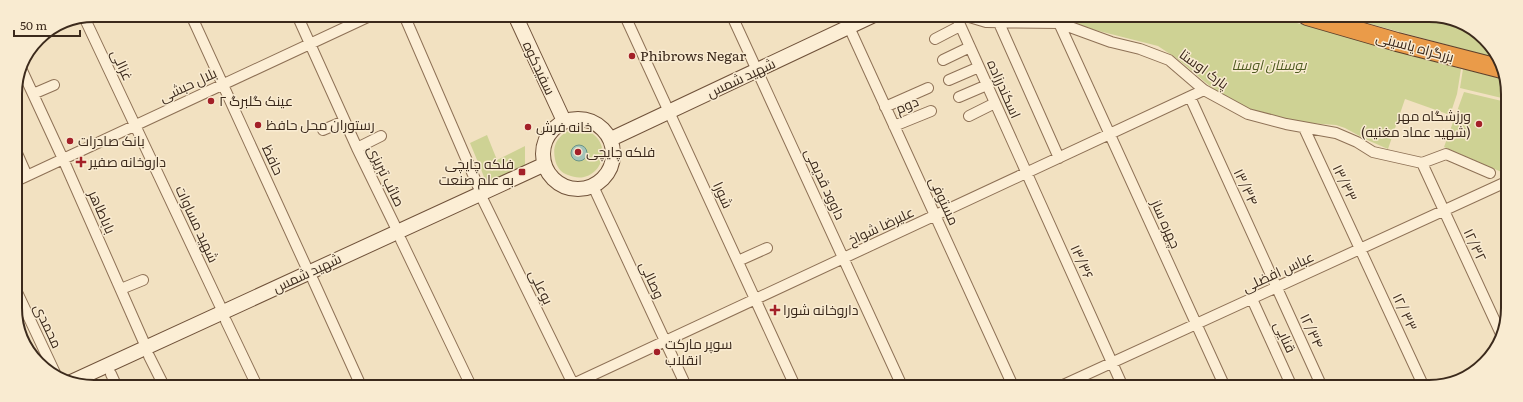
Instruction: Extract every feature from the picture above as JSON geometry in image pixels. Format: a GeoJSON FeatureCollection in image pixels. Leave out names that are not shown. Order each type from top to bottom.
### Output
{"type":"FeatureCollection","features":[{"type":"Feature","properties":{"kind":"highway","name":"بزرگراه یاسینی"},"geometry":{"type":"LineString","coordinates":[[1328,22],[1397,42],[1496,67]]}},
{"type":"Feature","properties":{"kind":"main road","name":"سفیدکوه"},"geometry":{"type":"LineString","coordinates":[[518,22],[564,121]]}},
{"type":"Feature","properties":{"kind":"main road","name":"شهید شمس"},"geometry":{"type":"LineString","coordinates":[[611,139],[859,22]]}},
{"type":"Feature","properties":{"kind":"main road"},"geometry":{"type":"LineString","coordinates":[[575,118],[586,119],[596,123],[605,130],[611,139],[613,161],[609,171],[602,180],[593,186],[582,189],[571,188],[561,184],[545,168],[544,146],[548,136],[554,127],[564,121],[575,118]]}},
{"type":"Feature","properties":{"kind":"main road","name":"شهید شمس"},"geometry":{"type":"LineString","coordinates":[[80,379],[148,351],[545,168]]}},
{"type":"Feature","properties":{"kind":"main road","name":"شهید شمس"},"geometry":{"type":"LineString","coordinates":[[113,380],[148,351]]}},
{"type":"Feature","properties":{"kind":"street","name":"غزالی"},"geometry":{"type":"LineString","coordinates":[[86,22],[135,125]]}},
{"type":"Feature","properties":{"kind":"street","name":"حافظ"},"geometry":{"type":"LineString","coordinates":[[194,22],[358,380]]}},
{"type":"Feature","properties":{"kind":"street","name":"صائب تبریزی"},"geometry":{"type":"LineString","coordinates":[[300,22],[344,121],[468,380]]}},
{"type":"Feature","properties":{"kind":"street","name":"بلال حبشی"},"geometry":{"type":"LineString","coordinates":[[22,178],[357,22]]}},
{"type":"Feature","properties":{"kind":"street","name":"بوعلی"},"geometry":{"type":"LineString","coordinates":[[407,22],[482,197],[570,380]]}},
{"type":"Feature","properties":{"kind":"street","name":"شورا"},"geometry":{"type":"LineString","coordinates":[[628,22],[793,380]]}},
{"type":"Feature","properties":{"kind":"street","name":"داوود قدیمی"},"geometry":{"type":"LineString","coordinates":[[735,22],[899,380]]}},
{"type":"Feature","properties":{"kind":"street","name":"اسکندرزاده"},"geometry":{"type":"LineString","coordinates":[[958,22],[1027,173]]}},
{"type":"Feature","properties":{"kind":"street","name":"پارک اوستا"},"geometry":{"type":"LineString","coordinates":[[986,22],[1059,24],[1111,42],[1140,50],[1169,60],[1204,90],[1248,114],[1304,128],[1336,133],[1357,142],[1373,152],[1422,163]]}},
{"type":"Feature","properties":{"kind":"street"},"geometry":{"type":"LineString","coordinates":[[999,23],[1059,158]]}},
{"type":"Feature","properties":{"kind":"street","name":"چهره ساز"},"geometry":{"type":"LineString","coordinates":[[1059,24],[1221,380]]}},
{"type":"Feature","properties":{"kind":"street"},"geometry":{"type":"LineString","coordinates":[[935,39],[960,26]]}},
{"type":"Feature","properties":{"kind":"street","name":"مستوفی"},"geometry":{"type":"LineString","coordinates":[[849,27],[1010,380]]}},
{"type":"Feature","properties":{"kind":"street"},"geometry":{"type":"LineString","coordinates":[[943,60],[970,47]]}},
{"type":"Feature","properties":{"kind":"street"},"geometry":{"type":"LineString","coordinates":[[949,80],[979,67]]}},
{"type":"Feature","properties":{"kind":"street","name":"باباطاهر"},"geometry":{"type":"LineString","coordinates":[[24,75],[63,158],[161,380]]}},
{"type":"Feature","properties":{"kind":"street"},"geometry":{"type":"LineString","coordinates":[[33,94],[54,85]]}},
{"type":"Feature","properties":{"kind":"street"},"geometry":{"type":"LineString","coordinates":[[959,98],[987,85]]}},
{"type":"Feature","properties":{"kind":"street"},"geometry":{"type":"LineString","coordinates":[[885,107],[928,88]]}},
{"type":"Feature","properties":{"kind":"street","name":"علیرضا شواخ"},"geometry":{"type":"LineString","coordinates":[[583,380],[1190,98],[1204,90]]}},
{"type":"Feature","properties":{"kind":"street","name":"۱۳/۳۴"},"geometry":{"type":"LineString","coordinates":[[1190,98],[1277,288]]}},
{"type":"Feature","properties":{"kind":"street"},"geometry":{"type":"LineString","coordinates":[[969,116],[995,103]]}},
{"type":"Feature","properties":{"kind":"street","name":"دوم"},"geometry":{"type":"LineString","coordinates":[[894,126],[931,111]]}},
{"type":"Feature","properties":{"kind":"street"},"geometry":{"type":"LineString","coordinates":[[323,130],[344,121]]}},
{"type":"Feature","properties":{"kind":"street","name":"شهید مساوات"},"geometry":{"type":"LineString","coordinates":[[135,125],[225,316]]}},
{"type":"Feature","properties":{"kind":"street","name":"۱۳/۳۳"},"geometry":{"type":"LineString","coordinates":[[1304,128],[1360,249]]}},
{"type":"Feature","properties":{"kind":"street"},"geometry":{"type":"LineString","coordinates":[[357,148],[381,136]]}},
{"type":"Feature","properties":{"kind":"street"},"geometry":{"type":"LineString","coordinates":[[1422,163],[1446,154],[1490,173]]}},
{"type":"Feature","properties":{"kind":"street","name":"۱۲/۳۲"},"geometry":{"type":"LineString","coordinates":[[1422,163],[1498,328]]}},
{"type":"Feature","properties":{"kind":"street"},"geometry":{"type":"LineString","coordinates":[[22,165],[27,176]]}},
{"type":"Feature","properties":{"kind":"street","name":"۱۳/۳۶"},"geometry":{"type":"LineString","coordinates":[[1027,173],[1120,380]]}},
{"type":"Feature","properties":{"kind":"street","name":"عباس افضلی"},"geometry":{"type":"LineString","coordinates":[[1074,380],[1501,184]]}},
{"type":"Feature","properties":{"kind":"street","name":"وصالی"},"geometry":{"type":"LineString","coordinates":[[593,186],[683,380]]}},
{"type":"Feature","properties":{"kind":"street"},"geometry":{"type":"LineString","coordinates":[[738,261],[767,248]]}},
{"type":"Feature","properties":{"kind":"street","name":"۱۲/ ۳۳"},"geometry":{"type":"LineString","coordinates":[[1360,249],[1421,380]]}},
{"type":"Feature","properties":{"kind":"street"},"geometry":{"type":"LineString","coordinates":[[121,289],[143,280]]}},
{"type":"Feature","properties":{"kind":"street","name":"۱۲/۳۴"},"geometry":{"type":"LineString","coordinates":[[1277,288],[1319,380]]}},
{"type":"Feature","properties":{"kind":"street","name":"قنایی"},"geometry":{"type":"LineString","coordinates":[[1252,299],[1289,380]]}},
{"type":"Feature","properties":{"kind":"street","name":"محمدی"},"geometry":{"type":"LineString","coordinates":[[22,303],[52,366]]}},
{"type":"Feature","properties":{"kind":"street"},"geometry":{"type":"LineString","coordinates":[[225,316],[254,380]]}},
{"type":"Feature","properties":{"kind":"green space","name":"بوستان اوستا"},"geometry":{"type":"Polygon","coordinates":[[[1071,22],[1293,22],[1461,69],[1457,94],[1450,115],[1405,99],[1388,149],[1336,125],[1309,123],[1288,119],[1234,103],[1218,93],[1179,60],[1158,46],[1087,28],[1071,22]]]}},
{"type":"Feature","properties":{"kind":"green space"},"geometry":{"type":"Polygon","coordinates":[[[1363,22],[1443,23],[1461,29],[1469,34],[1480,43],[1491,57],[1363,22]]]}},
{"type":"Feature","properties":{"kind":"green space"},"geometry":{"type":"Polygon","coordinates":[[[1463,69],[1499,78],[1501,98],[1460,88],[1463,69]]]}},
{"type":"Feature","properties":{"kind":"green space","name":"ورزشگاه مهر (شهید عماد مغنیه)"},"geometry":{"type":"Polygon","coordinates":[[[1464,92],[1501,101],[1501,172],[1444,147],[1464,92]]]}},
{"type":"Feature","properties":{"kind":"green space"},"geometry":{"type":"Polygon","coordinates":[[[580,128],[592,133],[600,142],[602,151],[601,160],[597,169],[589,175],[580,177],[568,175],[561,171],[556,164],[554,153],[557,142],[564,134],[568,131],[580,128]]]}},
{"type":"Feature","properties":{"kind":"green space"},"geometry":{"type":"Polygon","coordinates":[[[487,135],[497,160],[525,146],[525,166],[487,184],[470,143],[487,135]]]}},
{"type":"Feature","properties":{"kind":"water"},"geometry":{"type":"Polygon","coordinates":[[[579,145],[586,150],[587,153],[582,160],[579,161],[572,156],[571,153],[576,146],[579,145]]]}},
{"type":"Feature","properties":{"kind":"place","name":"Phibrows Negar"},"geometry":{"type":"Point","coordinates":[632,56]}},
{"type":"Feature","properties":{"kind":"place","name":"عینک گلبرگ ۲"},"geometry":{"type":"Point","coordinates":[211,101]}},
{"type":"Feature","properties":{"kind":"place","name":"ورزشگاه مهر (شهید عماد مغنیه)"},"geometry":{"type":"Point","coordinates":[1479,124]}},
{"type":"Feature","properties":{"kind":"place","name":"رستوران محل حافظ"},"geometry":{"type":"Point","coordinates":[258,125]}},
{"type":"Feature","properties":{"kind":"place","name":"خانه فرش"},"geometry":{"type":"Point","coordinates":[528,127]}},
{"type":"Feature","properties":{"kind":"place","name":"بانک صادرات"},"geometry":{"type":"Point","coordinates":[70,141]}},
{"type":"Feature","properties":{"kind":"place","name":"فلکه چایچی"},"geometry":{"type":"Point","coordinates":[578,152]}},
{"type":"Feature","properties":{"kind":"place","name":"داروخانه صفیر"},"geometry":{"type":"Point","coordinates":[81,162]}},
{"type":"Feature","properties":{"kind":"place","name":"فلکه چایچی به علم صنعت"},"geometry":{"type":"Point","coordinates":[522,172]}},
{"type":"Feature","properties":{"kind":"place","name":"داروخانه شورا"},"geometry":{"type":"Point","coordinates":[775,310]}},
{"type":"Feature","properties":{"kind":"place","name":"سوپر مارکت انقلاب"},"geometry":{"type":"Point","coordinates":[657,352]}}]}
